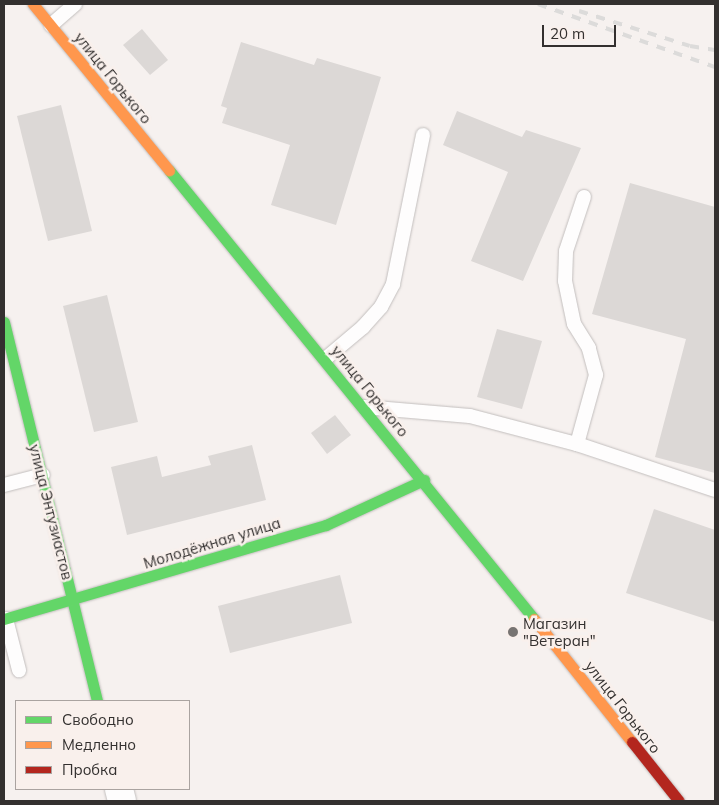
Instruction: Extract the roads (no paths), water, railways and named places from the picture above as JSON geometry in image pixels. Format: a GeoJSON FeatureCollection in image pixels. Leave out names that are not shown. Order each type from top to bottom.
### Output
{"type":"FeatureCollection","features":[{"type":"Feature","properties":{"kind":"main road","name":"улица Горького"},"geometry":{"type":"LineString","coordinates":[[33,4],[424,480],[679,801]]}},
{"type":"Feature","properties":{"kind":"main road","name":"улица Энтузиастов"},"geometry":{"type":"LineString","coordinates":[[4,322],[97,700]]}},
{"type":"Feature","properties":{"kind":"main road","name":"Молодёжная улица"},"geometry":{"type":"LineString","coordinates":[[5,619],[326,525],[424,480]]}},
{"type":"Feature","properties":{"kind":"lane"},"geometry":{"type":"LineString","coordinates":[[51,25],[75,4]]}},
{"type":"Feature","properties":{"kind":"lane"},"geometry":{"type":"LineString","coordinates":[[324,359],[363,327],[381,307],[393,284],[423,135]]}},
{"type":"Feature","properties":{"kind":"lane"},"geometry":{"type":"LineString","coordinates":[[577,444],[596,375],[589,348],[574,324],[565,281],[566,251],[584,197]]}},
{"type":"Feature","properties":{"kind":"lane"},"geometry":{"type":"LineString","coordinates":[[363,407],[470,416],[577,444],[715,490]]}},
{"type":"Feature","properties":{"kind":"lane"},"geometry":{"type":"LineString","coordinates":[[4,485],[43,475]]}},
{"type":"Feature","properties":{"kind":"lane"},"geometry":{"type":"LineString","coordinates":[[5,619],[19,670]]}},
{"type":"Feature","properties":{"kind":"railway"},"geometry":{"type":"LineString","coordinates":[[538,4],[715,67]]}},
{"type":"Feature","properties":{"kind":"railway"},"geometry":{"type":"LineString","coordinates":[[579,11],[690,46],[715,50]]}},
{"type":"Feature","properties":{"kind":"place","name":"Магазин \"Ветеран\""},"geometry":{"type":"Point","coordinates":[513,632]}}]}
